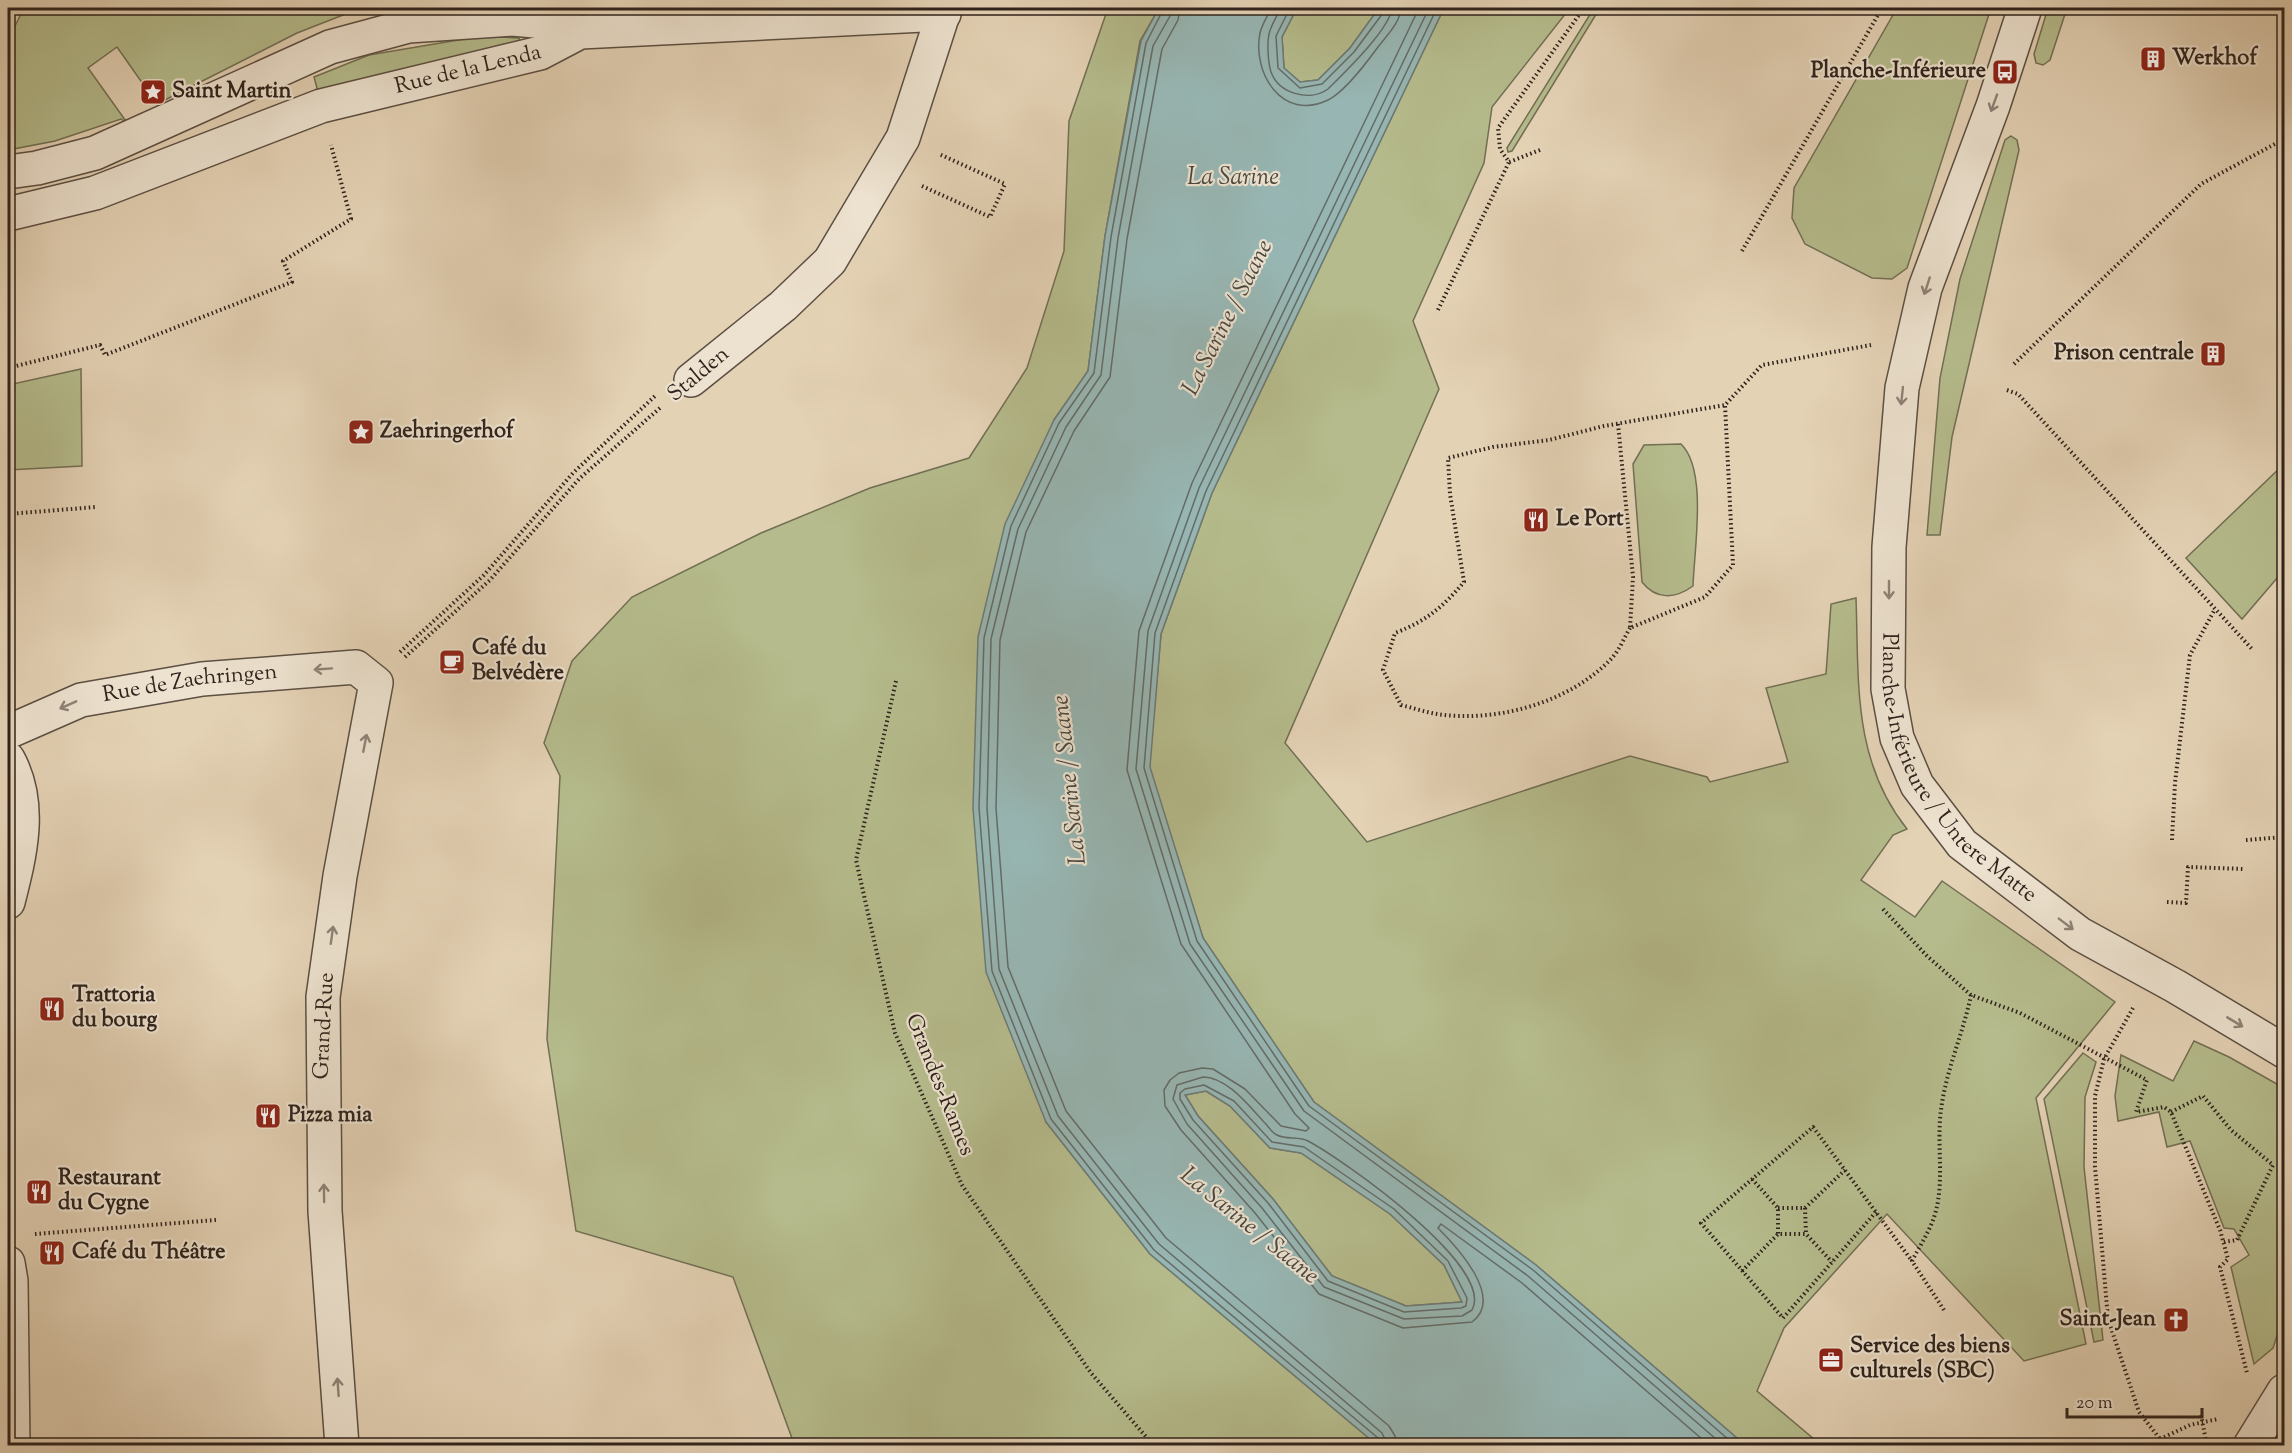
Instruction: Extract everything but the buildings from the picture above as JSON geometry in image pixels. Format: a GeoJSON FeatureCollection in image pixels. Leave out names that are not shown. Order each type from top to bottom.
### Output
{"type":"FeatureCollection","features":[{"type":"Feature","properties":{"kind":"street","name":"Planche-Inférieure / Untere Matte"},"geometry":{"type":"LineString","coordinates":[[2025,8],[2002,80],[1925,288],[1902,388],[1889,547],[1888,689],[1897,738],[1917,785],[1962,844],[2080,934],[2152,973],[2284,1051]]}},
{"type":"Feature","properties":{"kind":"street","name":"Rue de la Lenda"},"geometry":{"type":"LineString","coordinates":[[8,214],[95,193],[321,106],[540,53],[580,32],[626,18],[944,11]]}},
{"type":"Feature","properties":{"kind":"street","name":"Stalden"},"geometry":{"type":"LineString","coordinates":[[691,380],[783,306],[830,261],[903,138],[944,11]]}},
{"type":"Feature","properties":{"kind":"street"},"geometry":{"type":"LineString","coordinates":[[8,172],[95,153],[330,47],[408,26],[512,19],[535,21],[580,32]]}},
{"type":"Feature","properties":{"kind":"street","name":"Rue de Zaehringen"},"geometry":{"type":"LineString","coordinates":[[8,732],[81,700],[202,678],[356,667],[385,670]]}},
{"type":"Feature","properties":{"kind":"street","name":"Grand-Rue"},"geometry":{"type":"LineString","coordinates":[[342,1446],[325,1211],[323,997],[340,876],[385,670]]}},
{"type":"Feature","properties":{"kind":"street"},"geometry":{"type":"LineString","coordinates":[[8,759],[17,776],[24,823],[8,902]]}},
{"type":"Feature","properties":{"kind":"street"},"geometry":{"type":"LineString","coordinates":[[8,1263],[12,1281],[13,1446]]}},
{"type":"Feature","properties":{"kind":"street"},"geometry":{"type":"LineString","coordinates":[[2250,1446],[2281,1397]]}},
{"type":"Feature","properties":{"kind":"path"},"geometry":{"type":"LineString","coordinates":[[1509,162],[1500,149],[1498,128],[1584,8]]}},
{"type":"Feature","properties":{"kind":"path"},"geometry":{"type":"LineString","coordinates":[[1742,251],[1882,8]]}},
{"type":"Feature","properties":{"kind":"path"},"geometry":{"type":"LineString","coordinates":[[8,368],[100,345],[105,356],[292,282],[283,261],[351,219],[321,106]]}},
{"type":"Feature","properties":{"kind":"path"},"geometry":{"type":"LineString","coordinates":[[886,169],[990,217],[1005,184],[903,138]]}},
{"type":"Feature","properties":{"kind":"path"},"geometry":{"type":"LineString","coordinates":[[2014,364],[2200,184],[2284,139]]}},
{"type":"Feature","properties":{"kind":"path"},"geometry":{"type":"LineString","coordinates":[[1438,310],[1509,162],[1540,150]]}},
{"type":"Feature","properties":{"kind":"path"},"geometry":{"type":"LineString","coordinates":[[1618,424],[1633,577],[1630,628],[1613,658],[1585,683],[1549,701],[1478,716],[1437,714],[1401,705],[1383,670],[1395,633],[1423,622],[1450,599],[1464,582],[1450,494],[1448,459],[1493,447],[1549,440],[1618,424],[1725,405],[1762,365],[1912,338]]}},
{"type":"Feature","properties":{"kind":"path","name":"Stalden"},"geometry":{"type":"LineString","coordinates":[[385,670],[490,580],[579,479],[691,380]]}},
{"type":"Feature","properties":{"kind":"path"},"geometry":{"type":"LineString","coordinates":[[2007,390],[2019,393],[2252,649]]}},
{"type":"Feature","properties":{"kind":"path"},"geometry":{"type":"LineString","coordinates":[[385,670],[484,575],[573,473],[656,395]]}},
{"type":"Feature","properties":{"kind":"path"},"geometry":{"type":"LineString","coordinates":[[1630,628],[1705,597],[1733,565],[1725,405]]}},
{"type":"Feature","properties":{"kind":"path"},"geometry":{"type":"LineString","coordinates":[[8,514],[96,507]]}},
{"type":"Feature","properties":{"kind":"path"},"geometry":{"type":"LineString","coordinates":[[2172,840],[2175,783],[2190,655],[2215,609]]}},
{"type":"Feature","properties":{"kind":"path","name":"Grandes-Rames"},"geometry":{"type":"LineString","coordinates":[[896,681],[856,860],[895,1033],[962,1185],[1091,1373],[1154,1446]]}},
{"type":"Feature","properties":{"kind":"path"},"geometry":{"type":"LineString","coordinates":[[2246,840],[2284,837]]}},
{"type":"Feature","properties":{"kind":"path"},"geometry":{"type":"LineString","coordinates":[[2167,902],[2186,903],[2188,867],[2244,869]]}},
{"type":"Feature","properties":{"kind":"path"},"geometry":{"type":"LineString","coordinates":[[1883,909],[1928,956],[1971,994],[2020,1013],[2147,1080],[2136,1112],[2163,1107],[2171,1112],[2228,1259],[2220,1267],[2247,1373],[2281,1397]]}},
{"type":"Feature","properties":{"kind":"path"},"geometry":{"type":"LineString","coordinates":[[2152,973],[2104,1059],[2095,1095],[2095,1167],[2108,1319],[2139,1412],[2160,1439],[2174,1446]]}},
{"type":"Feature","properties":{"kind":"path"},"geometry":{"type":"LineString","coordinates":[[1912,1260],[1934,1218],[1939,1187],[1941,1112],[1949,1066],[1965,1023],[1971,994]]}},
{"type":"Feature","properties":{"kind":"path"},"geometry":{"type":"LineString","coordinates":[[2171,1112],[2203,1096],[2231,1130],[2273,1165],[2237,1240],[2223,1242]]}},
{"type":"Feature","properties":{"kind":"path"},"geometry":{"type":"LineString","coordinates":[[1876,1212],[1783,1318],[1701,1223],[1813,1127],[1912,1260],[1944,1310]]}},
{"type":"Feature","properties":{"kind":"path"},"geometry":{"type":"LineString","coordinates":[[1778,1208],[1805,1208],[1845,1170]]}},
{"type":"Feature","properties":{"kind":"path"},"geometry":{"type":"LineString","coordinates":[[1742,1271],[1778,1234],[1778,1208],[1752,1179]]}},
{"type":"Feature","properties":{"kind":"path"},"geometry":{"type":"LineString","coordinates":[[1805,1208],[1806,1234],[1832,1262]]}},
{"type":"Feature","properties":{"kind":"path"},"geometry":{"type":"LineString","coordinates":[[29,1234],[216,1220]]}},
{"type":"Feature","properties":{"kind":"path"},"geometry":{"type":"LineString","coordinates":[[1778,1234],[1806,1234]]}},
{"type":"Feature","properties":{"kind":"path"},"geometry":{"type":"LineString","coordinates":[[2201,1414],[2207,1446]]}},
{"type":"Feature","properties":{"kind":"path"},"geometry":{"type":"LineString","coordinates":[[2160,1439],[2215,1419]]}},
{"type":"Feature","properties":{"kind":"green space"},"geometry":{"type":"Polygon","coordinates":[[[24,8],[361,8],[297,33],[157,104],[117,47],[88,68],[128,124],[121,119],[55,141],[8,150],[8,40],[24,8]]]}},
{"type":"Feature","properties":{"kind":"green space"},"geometry":{"type":"Polygon","coordinates":[[[1108,8],[1159,8],[1140,41],[1105,236],[1088,371],[1054,420],[1046,1122],[1150,1254],[1377,1445],[788,1445],[793,1441],[733,1277],[576,1231],[547,1039],[560,776],[544,743],[572,661],[632,597],[761,533],[870,488],[969,458],[1027,368],[1064,251],[1069,121],[1108,8]]]}},
{"type":"Feature","properties":{"kind":"green space"},"geometry":{"type":"Polygon","coordinates":[[[1297,8],[1379,8],[1350,48],[1318,80],[1300,82],[1284,68],[1282,37],[1297,8]]]}},
{"type":"Feature","properties":{"kind":"green space"},"geometry":{"type":"Polygon","coordinates":[[[1444,8],[1570,8],[1492,107],[1484,163],[1413,321],[1439,389],[1285,743],[1367,842],[1630,756],[1707,777],[1710,782],[1788,762],[1766,688],[1826,674],[1831,604],[1856,598],[1859,689],[1867,747],[1876,775],[1889,803],[1907,829],[1893,835],[1861,880],[1915,917],[1942,881],[2115,1002],[2036,1098],[2086,1344],[2024,1361],[1887,1214],[1784,1328],[1757,1391],[1821,1445],[1745,1445],[1536,1265],[1314,1102],[1203,938],[1149,767],[1161,634],[1212,493],[1444,8]]]}},
{"type":"Feature","properties":{"kind":"green space"},"geometry":{"type":"Polygon","coordinates":[[[1594,8],[1603,8],[1595,16],[1512,151],[1508,152],[1507,148],[1594,8]]]}},
{"type":"Feature","properties":{"kind":"green space"},"geometry":{"type":"Polygon","coordinates":[[[1897,8],[1991,8],[1907,268],[1892,279],[1872,278],[1805,244],[1792,218],[1794,188],[1897,8]]]}},
{"type":"Feature","properties":{"kind":"green space"},"geometry":{"type":"Polygon","coordinates":[[[2048,8],[2067,8],[2050,60],[2043,65],[2036,63],[2034,54],[2048,8]]]}},
{"type":"Feature","properties":{"kind":"green space"},"geometry":{"type":"Polygon","coordinates":[[[482,36],[519,38],[520,41],[318,92],[314,77],[369,55],[482,36]]]}},
{"type":"Feature","properties":{"kind":"green space"},"geometry":{"type":"Polygon","coordinates":[[[2011,136],[2017,140],[2019,150],[1952,437],[1940,535],[1927,535],[1940,378],[1960,279],[2005,140],[2011,136]]]}},
{"type":"Feature","properties":{"kind":"green space"},"geometry":{"type":"Polygon","coordinates":[[[81,369],[82,466],[8,470],[8,385],[81,369]]]}},
{"type":"Feature","properties":{"kind":"green space"},"geometry":{"type":"Polygon","coordinates":[[[1681,444],[1689,456],[1697,491],[1698,511],[1693,586],[1666,596],[1653,592],[1642,582],[1633,464],[1644,445],[1681,444]]]}},
{"type":"Feature","properties":{"kind":"green space"},"geometry":{"type":"Polygon","coordinates":[[[2284,464],[2284,570],[2242,619],[2186,558],[2284,464]]]}},
{"type":"Feature","properties":{"kind":"green space"},"geometry":{"type":"Polygon","coordinates":[[[2194,1041],[2229,1057],[2284,1088],[2284,1315],[2273,1348],[2254,1364],[2231,1267],[2249,1255],[2234,1229],[2224,1228],[2190,1141],[2167,1147],[2159,1112],[2118,1121],[2115,1096],[2121,1055],[2173,1081],[2194,1041]]]}},
{"type":"Feature","properties":{"kind":"green space"},"geometry":{"type":"Polygon","coordinates":[[[2083,1053],[2096,1062],[2085,1097],[2084,1167],[2103,1340],[2094,1342],[2044,1099],[2083,1053]]]}},
{"type":"Feature","properties":{"kind":"green space"},"geometry":{"type":"Polygon","coordinates":[[[1206,1091],[1230,1106],[1270,1148],[1301,1153],[1390,1214],[1444,1265],[1462,1302],[1406,1306],[1332,1276],[1273,1199],[1198,1116],[1185,1095],[1206,1091]]]}},
{"type":"Feature","properties":{"kind":"water","name":"La Sarine"},"geometry":{"type":"Polygon","coordinates":[[[1159,8],[1297,8],[1282,37],[1284,68],[1300,82],[1318,80],[1350,48],[1379,8],[1444,8],[1212,493],[1161,634],[1150,767],[1203,938],[1314,1102],[1536,1265],[1745,1445],[1377,1445],[1150,1254],[1046,1122],[986,972],[973,808],[978,637],[1005,524],[1054,420],[1088,371],[1105,236],[1141,41],[1159,8]],[[1206,1091],[1185,1095],[1198,1116],[1273,1199],[1332,1276],[1406,1306],[1462,1302],[1444,1265],[1390,1214],[1301,1153],[1270,1148],[1230,1106],[1206,1091]]]}},
{"type":"Feature","properties":{"kind":"place","name":"Werkhof"},"geometry":{"type":"Point","coordinates":[2153,59]}},
{"type":"Feature","properties":{"kind":"place","name":"Planche-Inférieure"},"geometry":{"type":"Point","coordinates":[2005,72]}},
{"type":"Feature","properties":{"kind":"place","name":"Saint Martin"},"geometry":{"type":"Point","coordinates":[153,92]}},
{"type":"Feature","properties":{"kind":"place","name":"Prison centrale"},"geometry":{"type":"Point","coordinates":[2213,354]}},
{"type":"Feature","properties":{"kind":"place","name":"Zaehringerhof"},"geometry":{"type":"Point","coordinates":[361,432]}},
{"type":"Feature","properties":{"kind":"place","name":"Le Port"},"geometry":{"type":"Point","coordinates":[1536,520]}},
{"type":"Feature","properties":{"kind":"place","name":"Café du Belvédère"},"geometry":{"type":"Point","coordinates":[452,662]}},
{"type":"Feature","properties":{"kind":"place","name":"Trattoria du bourg"},"geometry":{"type":"Point","coordinates":[52,1009]}},
{"type":"Feature","properties":{"kind":"place","name":"Pizza mia"},"geometry":{"type":"Point","coordinates":[268,1116]}},
{"type":"Feature","properties":{"kind":"place","name":"Restaurant du Cygne"},"geometry":{"type":"Point","coordinates":[39,1192]}},
{"type":"Feature","properties":{"kind":"place","name":"Café du Théâtre"},"geometry":{"type":"Point","coordinates":[52,1253]}},
{"type":"Feature","properties":{"kind":"place","name":"Saint-Jean"},"geometry":{"type":"Point","coordinates":[2176,1320]}},
{"type":"Feature","properties":{"kind":"place","name":"Service des biens culturels (SBC)"},"geometry":{"type":"Point","coordinates":[1831,1360]}},
{"type":"Feature","properties":{"kind":"water label","name":"La Sarine / Saane"},"geometry":{"type":"Point","coordinates":[1228,318]}},
{"type":"Feature","properties":{"kind":"water label","name":"La Sarine / Saane"},"geometry":{"type":"Point","coordinates":[1070,780]}},
{"type":"Feature","properties":{"kind":"water label","name":"La Sarine / Saane"},"geometry":{"type":"Point","coordinates":[1249,1226]}}]}
